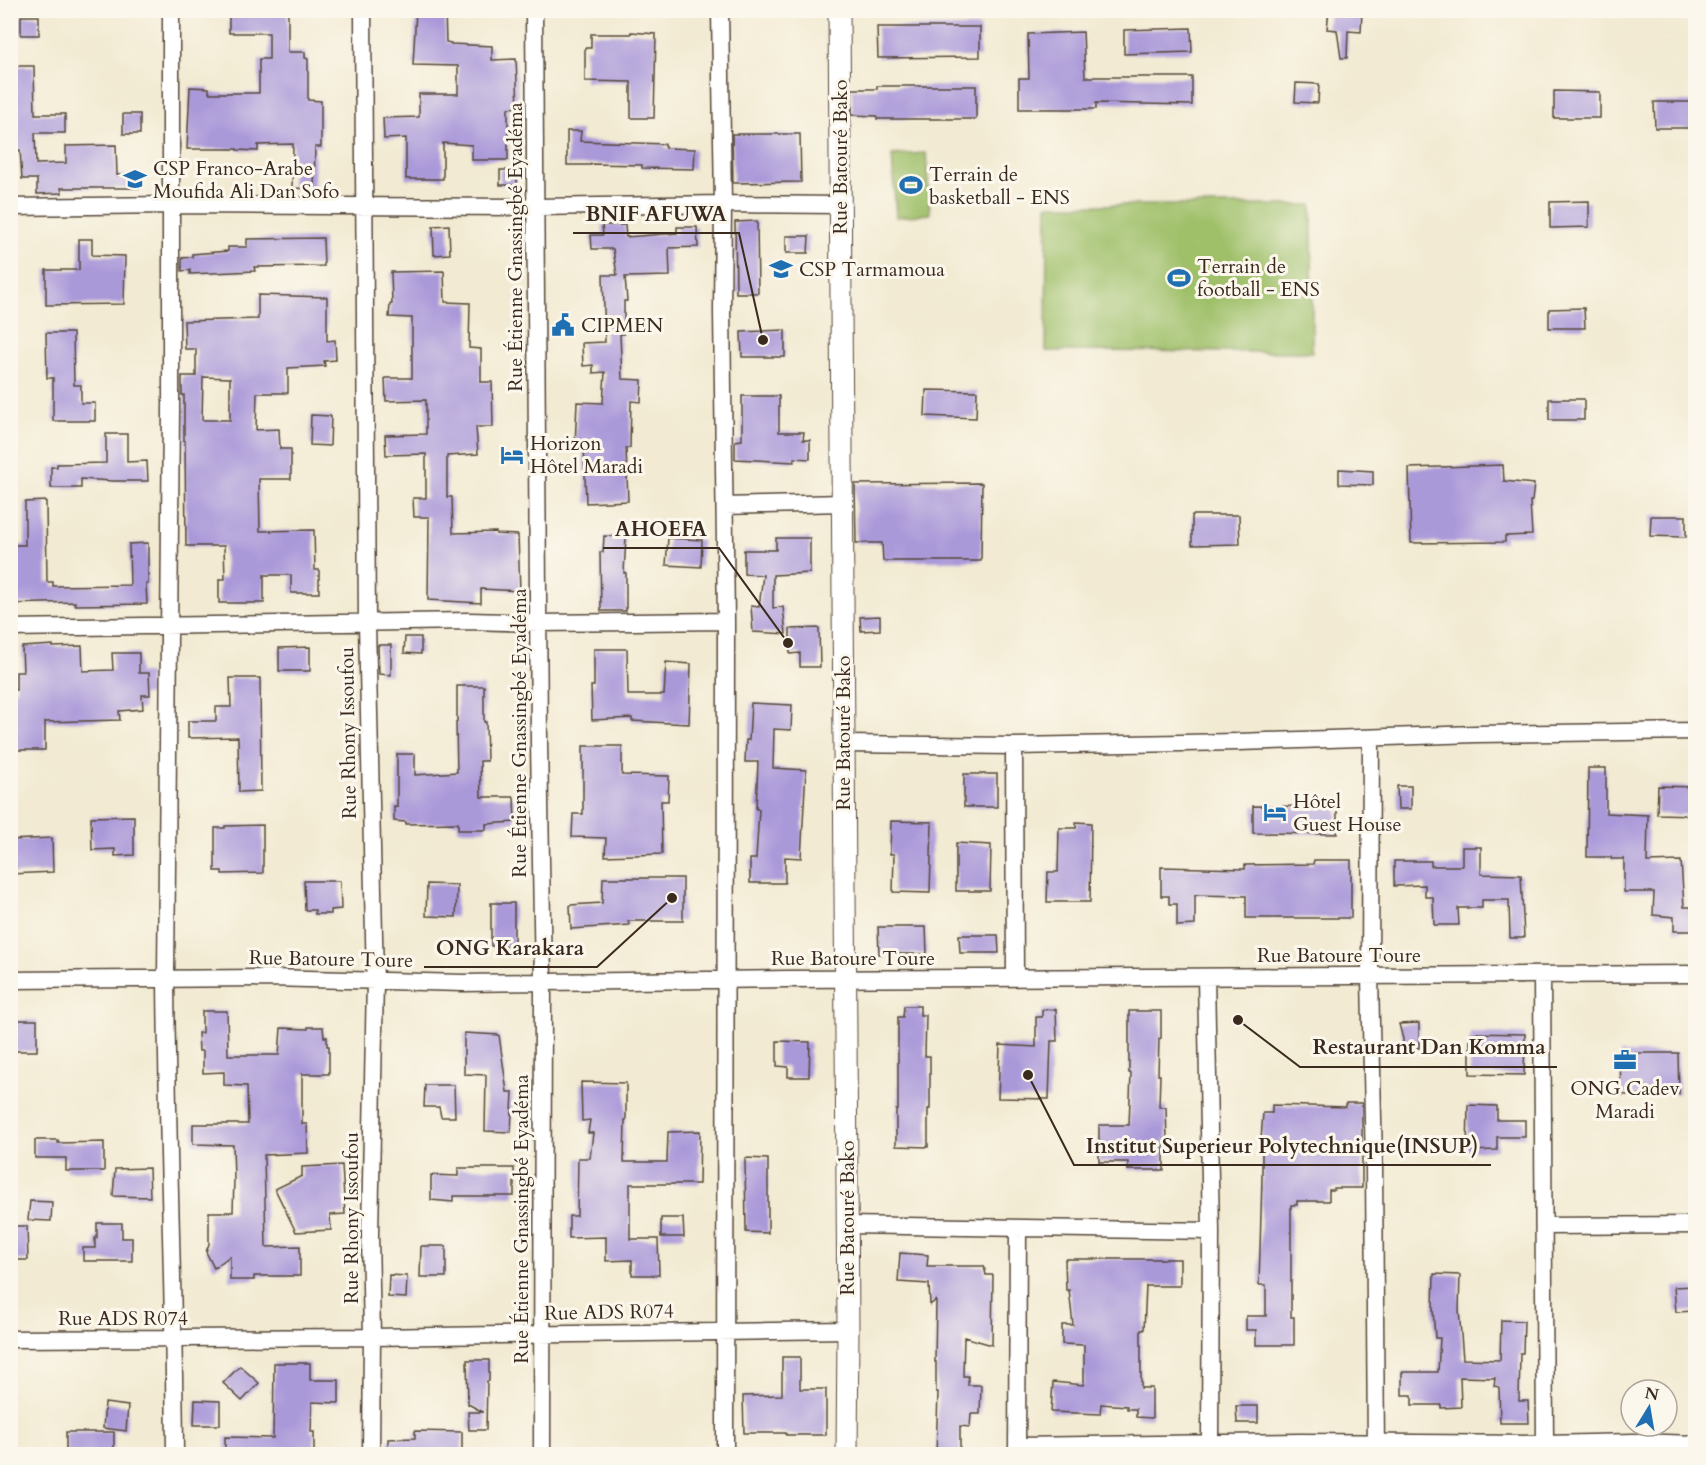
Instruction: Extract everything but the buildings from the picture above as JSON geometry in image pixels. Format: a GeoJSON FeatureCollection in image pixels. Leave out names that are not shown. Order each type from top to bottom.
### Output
{"type":"FeatureCollection","features":[{"type":"Feature","properties":{"kind":"main road","name":"Rue Batouré Bako"},"geometry":{"type":"LineString","coordinates":[[839,10],[847,1455]]}},
{"type":"Feature","properties":{"kind":"street"},"geometry":{"type":"LineString","coordinates":[[171,10],[171,410],[166,979],[175,1455]]}},
{"type":"Feature","properties":{"kind":"street","name":"Rue Rhony Issoufou"},"geometry":{"type":"LineString","coordinates":[[363,10],[368,624],[375,980],[370,1234],[371,1455]]}},
{"type":"Feature","properties":{"kind":"street","name":"Rue Étienne Gnassingbé Eyadéma"},"geometry":{"type":"LineString","coordinates":[[534,10],[543,982],[542,1455]]}},
{"type":"Feature","properties":{"kind":"street"},"geometry":{"type":"LineString","coordinates":[[720,10],[726,621],[725,1455]]}},
{"type":"Feature","properties":{"kind":"street"},"geometry":{"type":"LineString","coordinates":[[10,207],[840,205]]}},
{"type":"Feature","properties":{"kind":"street"},"geometry":{"type":"LineString","coordinates":[[725,506],[842,503]]}},
{"type":"Feature","properties":{"kind":"street"},"geometry":{"type":"LineString","coordinates":[[10,628],[469,621],[539,623],[726,621]]}},
{"type":"Feature","properties":{"kind":"street"},"geometry":{"type":"LineString","coordinates":[[844,744],[1014,746],[1238,742],[1476,734],[1695,731]]}},
{"type":"Feature","properties":{"kind":"street"},"geometry":{"type":"LineString","coordinates":[[1371,738],[1370,976],[1375,1189],[1376,1449]]}},
{"type":"Feature","properties":{"kind":"street"},"geometry":{"type":"LineString","coordinates":[[1014,746],[1015,978]]}},
{"type":"Feature","properties":{"kind":"street","name":"Rue Batoure Toure"},"geometry":{"type":"LineString","coordinates":[[10,980],[269,978],[543,982],[1695,974]]}},
{"type":"Feature","properties":{"kind":"street"},"geometry":{"type":"LineString","coordinates":[[1542,975],[1545,1444]]}},
{"type":"Feature","properties":{"kind":"street"},"geometry":{"type":"LineString","coordinates":[[1206,977],[1211,1231],[1210,1443]]}},
{"type":"Feature","properties":{"kind":"street"},"geometry":{"type":"LineString","coordinates":[[847,1225],[1211,1231]]}},
{"type":"Feature","properties":{"kind":"street"},"geometry":{"type":"LineString","coordinates":[[1544,1226],[1695,1225]]}},
{"type":"Feature","properties":{"kind":"street"},"geometry":{"type":"LineString","coordinates":[[1017,1228],[1017,1450],[1210,1443],[1376,1449],[1634,1442],[1695,1444]]}},
{"type":"Feature","properties":{"kind":"street","name":"Rue ADS R074"},"geometry":{"type":"LineString","coordinates":[[10,1339],[372,1337],[848,1330]]}},
{"type":"Feature","properties":{"kind":"green space","name":"Terrain de basketball - ENS"},"geometry":{"type":"Polygon","coordinates":[[[926,153],[930,214],[896,217],[892,155],[926,153]]]}},
{"type":"Feature","properties":{"kind":"green space","name":"Terrain de football - ENS"},"geometry":{"type":"Polygon","coordinates":[[[1047,205],[1312,205],[1312,352],[1046,351],[1047,205]]]}},
{"type":"Feature","properties":{"kind":"place","name":"CSP Franco-Arabe Moufida Ali Dan Sofo"},"geometry":{"type":"Point","coordinates":[135,179]}},
{"type":"Feature","properties":{"kind":"place","name":"Terrain de basketball - ENS"},"geometry":{"type":"Point","coordinates":[911,185]}},
{"type":"Feature","properties":{"kind":"place","name":"CSP Tarmamoua"},"geometry":{"type":"Point","coordinates":[781,269]}},
{"type":"Feature","properties":{"kind":"place","name":"Terrain de football - ENS"},"geometry":{"type":"Point","coordinates":[1179,278]}},
{"type":"Feature","properties":{"kind":"place","name":"CIPMEN"},"geometry":{"type":"Point","coordinates":[563,325]}},
{"type":"Feature","properties":{"kind":"place","name":"BNIF AFUWA"},"geometry":{"type":"Point","coordinates":[763,340]}},
{"type":"Feature","properties":{"kind":"place","name":"Horizon Hôtel Maradi"},"geometry":{"type":"Point","coordinates":[512,455]}},
{"type":"Feature","properties":{"kind":"place","name":"AHOEFA"},"geometry":{"type":"Point","coordinates":[788,643]}},
{"type":"Feature","properties":{"kind":"place","name":"Hôtel Guest House"},"geometry":{"type":"Point","coordinates":[1275,812]}},
{"type":"Feature","properties":{"kind":"place","name":"ONG Karakara"},"geometry":{"type":"Point","coordinates":[672,898]}},
{"type":"Feature","properties":{"kind":"place","name":"Restaurant Dan Komma"},"geometry":{"type":"Point","coordinates":[1238,1020]}},
{"type":"Feature","properties":{"kind":"place","name":"ONG Cadev Maradi"},"geometry":{"type":"Point","coordinates":[1625,1060]}},
{"type":"Feature","properties":{"kind":"place","name":"Institut Superieur Polytechnique(INSUP)"},"geometry":{"type":"Point","coordinates":[1028,1075]}}]}
